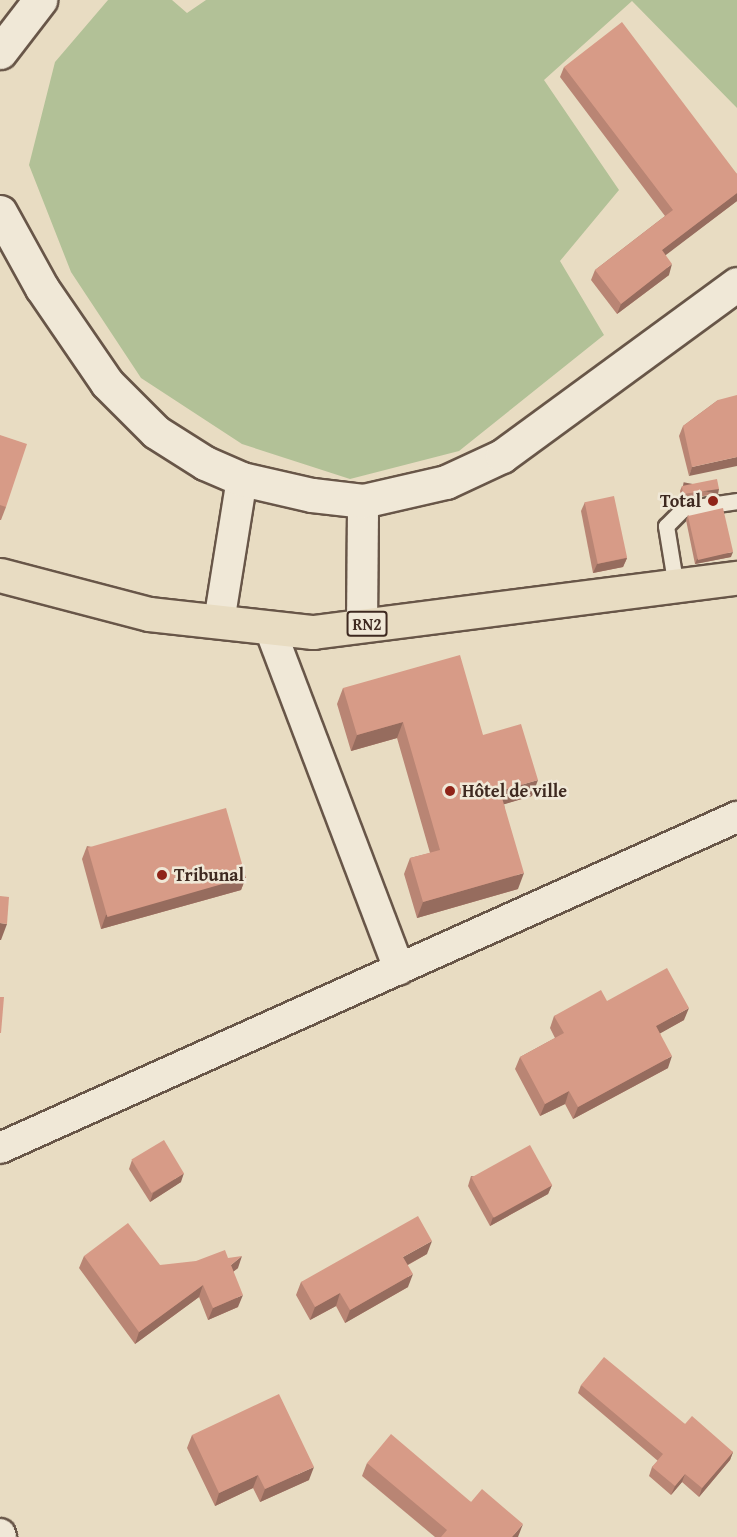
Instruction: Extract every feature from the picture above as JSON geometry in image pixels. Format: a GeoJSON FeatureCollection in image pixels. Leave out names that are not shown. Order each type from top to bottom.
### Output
{"type":"FeatureCollection","features":[{"type":"Feature","properties":{"kind":"highway","name":"RN2"},"geometry":{"type":"LineString","coordinates":[[0,575],[149,614],[313,632],[737,578]]}},
{"type":"Feature","properties":{"kind":"street"},"geometry":{"type":"LineString","coordinates":[[0,52],[40,0]]}},
{"type":"Feature","properties":{"kind":"street"},"geometry":{"type":"LineString","coordinates":[[0,212],[42,288],[107,383],[156,432],[205,463],[242,479],[312,495],[363,501],[446,482],[502,456],[737,284]]}},
{"type":"Feature","properties":{"kind":"street"},"geometry":{"type":"LineString","coordinates":[[219,622],[242,479]]}},
{"type":"Feature","properties":{"kind":"street"},"geometry":{"type":"LineString","coordinates":[[362,625],[363,501]]}},
{"type":"Feature","properties":{"kind":"street"},"geometry":{"type":"LineString","coordinates":[[270,629],[399,969]]}},
{"type":"Feature","properties":{"kind":"street"},"geometry":{"type":"LineString","coordinates":[[0,1148],[737,817]]}},
{"type":"Feature","properties":{"kind":"lane"},"geometry":{"type":"LineString","coordinates":[[676,587],[666,526],[683,509],[737,501]]}},
{"type":"Feature","properties":{"kind":"green space"},"geometry":{"type":"Polygon","coordinates":[[[108,0],[172,0],[187,13],[206,0],[737,0],[737,108],[632,1],[544,80],[619,190],[560,261],[604,335],[459,451],[350,479],[242,444],[141,378],[71,272],[29,165],[55,62],[108,0]]]}},
{"type":"Feature","properties":{"kind":"building"},"geometry":{"type":"Polygon","coordinates":[[[622,22],[737,174],[737,193],[662,250],[672,264],[621,304],[595,270],[673,210],[564,67],[622,22]]]}},
{"type":"Feature","properties":{"kind":"building"},"geometry":{"type":"Polygon","coordinates":[[[737,395],[737,457],[692,467],[683,426],[718,400],[737,395]]]}},
{"type":"Feature","properties":{"kind":"building"},"geometry":{"type":"Polygon","coordinates":[[[0,435],[27,444],[6,507],[0,505],[0,435]]]}},
{"type":"Feature","properties":{"kind":"building"},"geometry":{"type":"Polygon","coordinates":[[[717,479],[719,489],[683,494],[682,486],[717,479]]]}},
{"type":"Feature","properties":{"kind":"building"},"geometry":{"type":"Polygon","coordinates":[[[614,496],[627,558],[598,564],[585,502],[614,496]]]}},
{"type":"Feature","properties":{"kind":"building"},"geometry":{"type":"Polygon","coordinates":[[[723,508],[733,552],[698,560],[688,516],[723,508]]]}},
{"type":"Feature","properties":{"kind":"building"},"geometry":{"type":"Polygon","coordinates":[[[460,655],[483,735],[521,724],[538,780],[500,791],[524,873],[423,902],[410,858],[440,850],[403,722],[357,735],[343,688],[460,655]]]}},
{"type":"Feature","properties":{"kind":"building","name":"Tribunal"},"geometry":{"type":"Polygon","coordinates":[[[226,808],[246,877],[107,917],[88,848],[226,808]]]}},
{"type":"Feature","properties":{"kind":"building"},"geometry":{"type":"Polygon","coordinates":[[[0,896],[9,897],[7,924],[0,923],[0,896]]]}},
{"type":"Feature","properties":{"kind":"building"},"geometry":{"type":"Polygon","coordinates":[[[667,968],[689,1008],[656,1026],[672,1056],[578,1107],[569,1091],[545,1104],[520,1057],[564,1033],[554,1016],[601,990],[607,1001],[667,968]]]}},
{"type":"Feature","properties":{"kind":"building"},"geometry":{"type":"Polygon","coordinates":[[[0,997],[4,997],[1,1033],[0,1033],[0,997]]]}},
{"type":"Feature","properties":{"kind":"building"},"geometry":{"type":"Polygon","coordinates":[[[164,1140],[184,1173],[152,1193],[131,1160],[164,1140]]]}},
{"type":"Feature","properties":{"kind":"building"},"geometry":{"type":"Polygon","coordinates":[[[530,1145],[552,1185],[494,1218],[471,1177],[530,1145]]]}},
{"type":"Feature","properties":{"kind":"building"},"geometry":{"type":"Polygon","coordinates":[[[418,1216],[432,1241],[403,1257],[413,1274],[350,1310],[340,1293],[315,1307],[301,1282],[418,1216]]]}},
{"type":"Feature","properties":{"kind":"building"},"geometry":{"type":"Polygon","coordinates":[[[128,1223],[160,1265],[196,1261],[225,1250],[228,1258],[242,1256],[231,1265],[243,1295],[213,1308],[203,1285],[139,1332],[84,1256],[128,1223]]]}},
{"type":"Feature","properties":{"kind":"building"},"geometry":{"type":"Polygon","coordinates":[[[604,1357],[685,1424],[692,1416],[733,1452],[702,1488],[685,1474],[675,1486],[652,1467],[663,1454],[581,1385],[604,1357]]]}},
{"type":"Feature","properties":{"kind":"building"},"geometry":{"type":"Polygon","coordinates":[[[279,1394],[314,1467],[265,1489],[258,1475],[219,1493],[192,1435],[279,1394]]]}},
{"type":"Feature","properties":{"kind":"building"},"geometry":{"type":"Polygon","coordinates":[[[391,1434],[471,1502],[482,1489],[523,1524],[512,1537],[441,1537],[447,1530],[367,1463],[391,1434]]]}},
{"type":"Feature","properties":{"kind":"place","name":"Total"},"geometry":{"type":"Point","coordinates":[713,501]}},
{"type":"Feature","properties":{"kind":"place","name":"Hôtel de ville"},"geometry":{"type":"Point","coordinates":[450,791]}},
{"type":"Feature","properties":{"kind":"place","name":"Tribunal"},"geometry":{"type":"Point","coordinates":[162,875]}}]}
